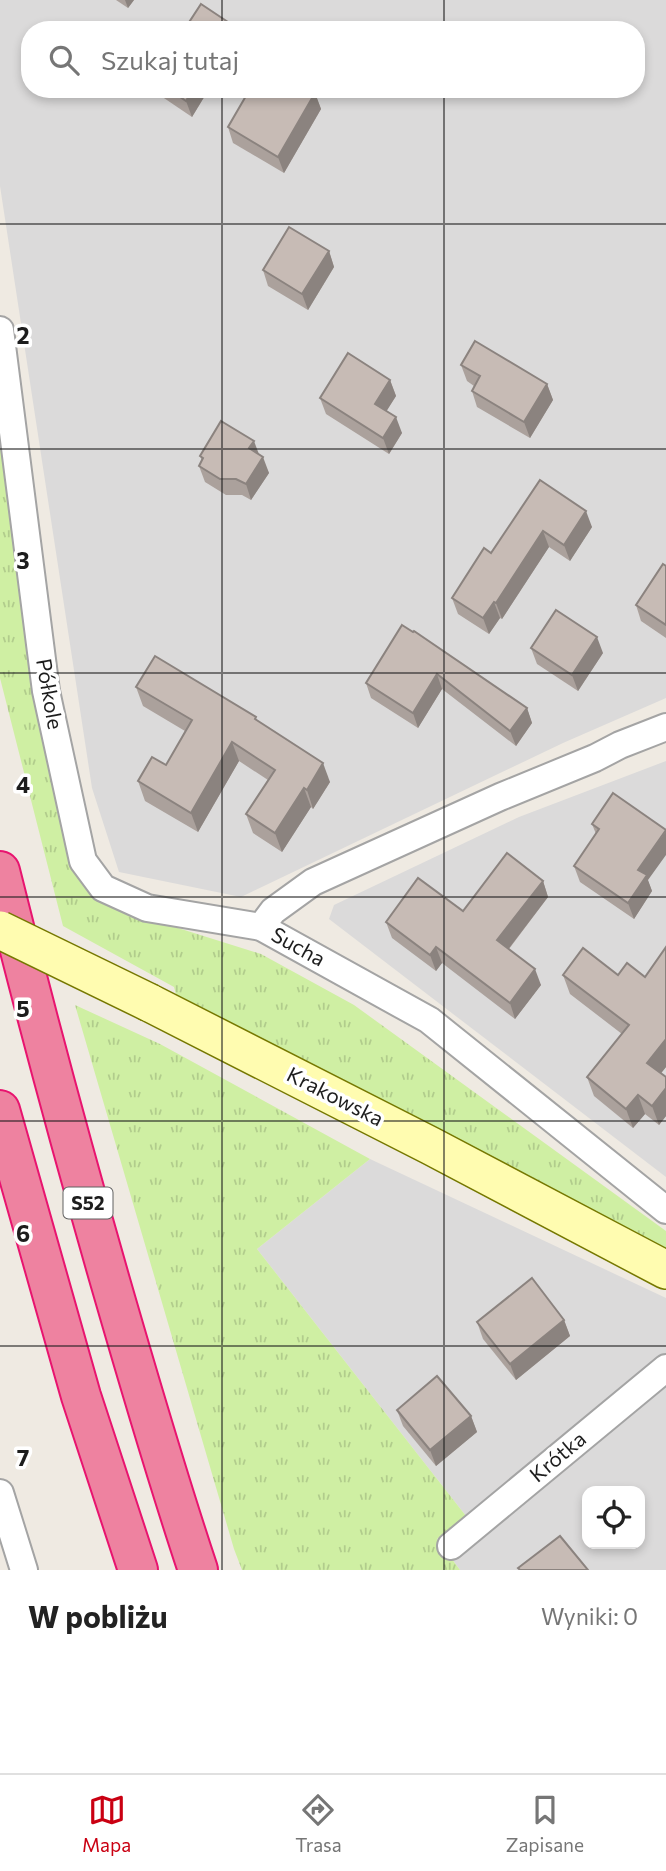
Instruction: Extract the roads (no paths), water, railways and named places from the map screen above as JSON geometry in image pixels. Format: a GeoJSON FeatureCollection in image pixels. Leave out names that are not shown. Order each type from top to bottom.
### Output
{"type":"FeatureCollection","features":[{"type":"Feature","properties":{"kind":"highway","name":"S52"},"geometry":{"type":"LineString","coordinates":[[0,871],[86,1197],[150,1418],[198,1570]]}},
{"type":"Feature","properties":{"kind":"highway"},"geometry":{"type":"LineString","coordinates":[[0,1110],[81,1396],[138,1570]]}},
{"type":"Feature","properties":{"kind":"street","name":"Półkole"},"geometry":{"type":"LineString","coordinates":[[0,330],[47,691],[83,861],[103,888],[147,908],[261,927]]}},
{"type":"Feature","properties":{"kind":"street","name":"Sucha"},"geometry":{"type":"LineString","coordinates":[[666,727],[500,797],[313,882],[273,911],[261,927],[429,1020],[666,1210]]}},
{"type":"Feature","properties":{"kind":"street","name":"Krakowska"},"geometry":{"type":"LineString","coordinates":[[0,930],[431,1146],[666,1270]]}},
{"type":"Feature","properties":{"kind":"street","name":"Krótka"},"geometry":{"type":"LineString","coordinates":[[451,1546],[666,1368]]}},
{"type":"Feature","properties":{"kind":"street"},"geometry":{"type":"LineString","coordinates":[[0,1493],[24,1570]]}}]}
